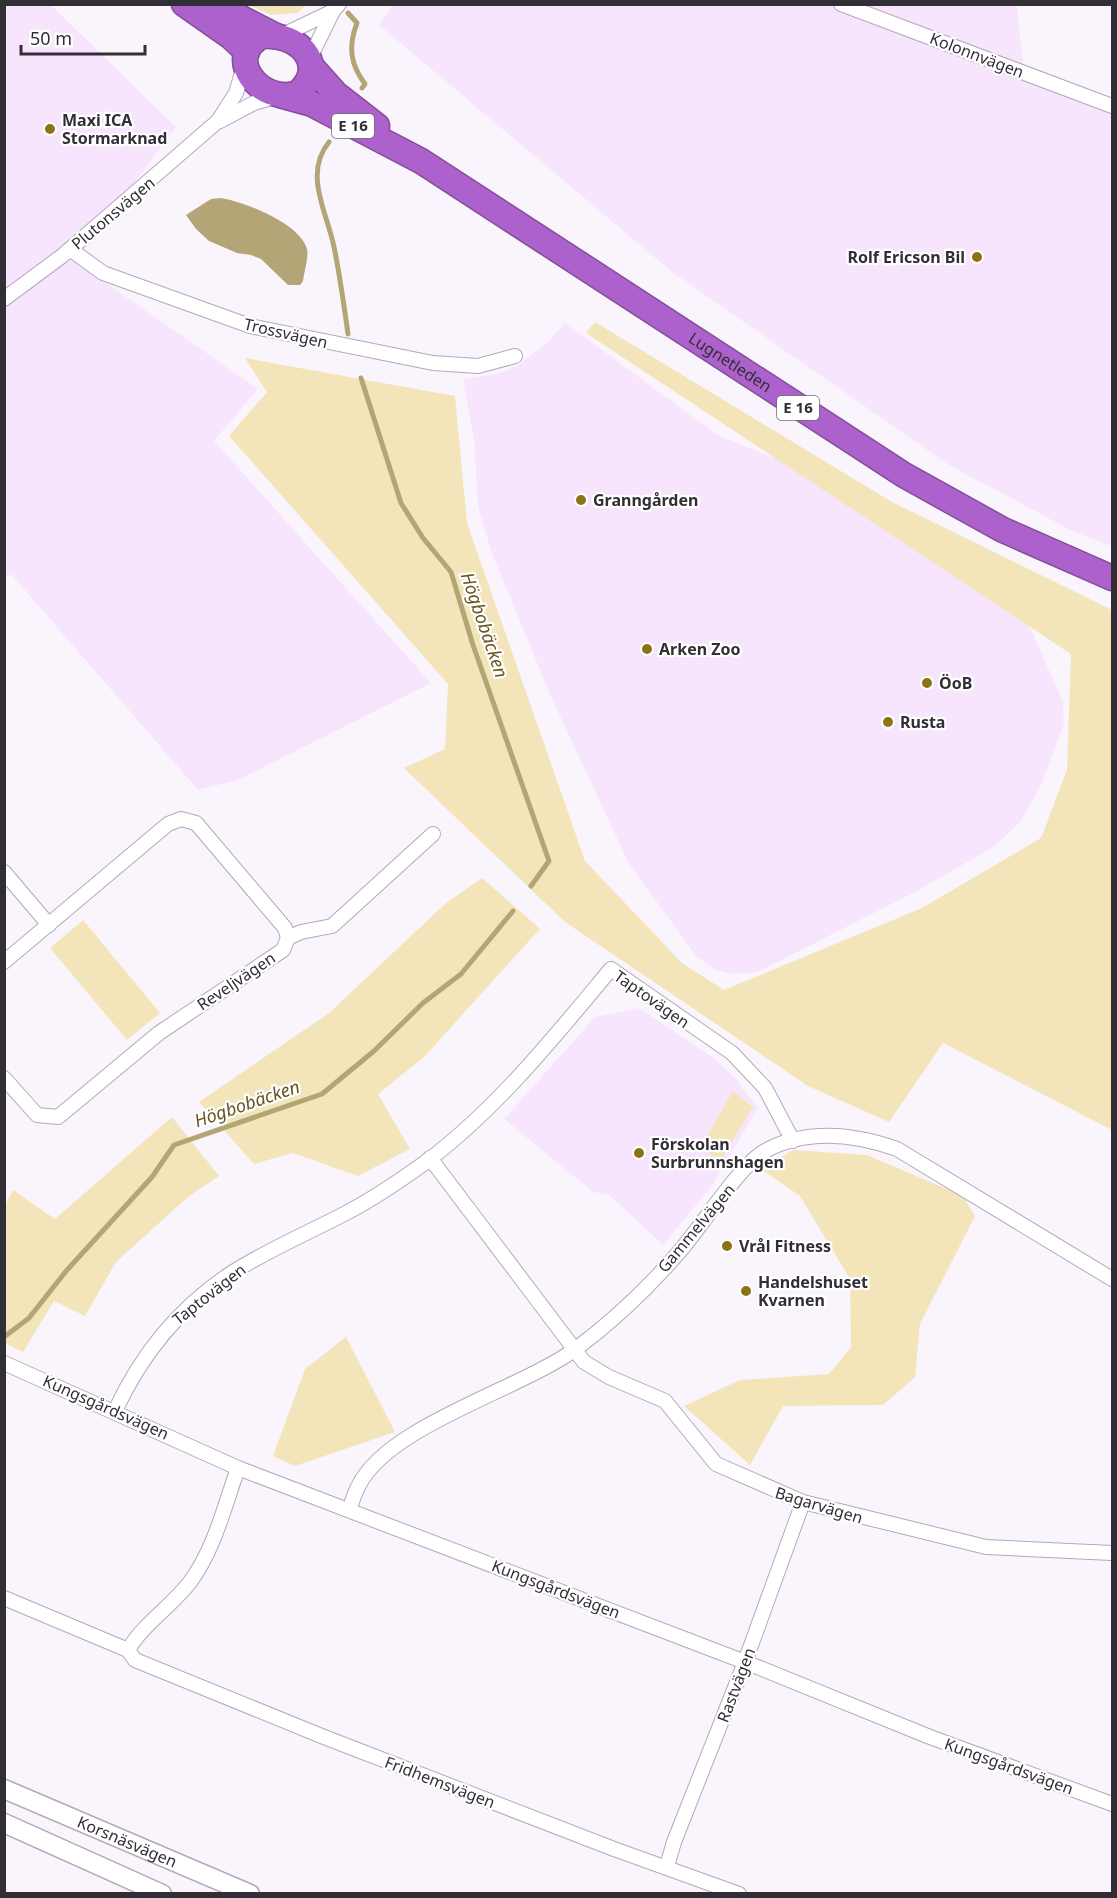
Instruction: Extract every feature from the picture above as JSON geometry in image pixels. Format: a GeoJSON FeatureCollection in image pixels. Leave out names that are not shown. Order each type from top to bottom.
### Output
{"type":"FeatureCollection","features":[{"type":"Feature","properties":{"kind":"highway","name":"E 16"},"geometry":{"type":"LineString","coordinates":[[184,4],[231,37],[246,56],[247,71],[257,85],[280,96]]}},
{"type":"Feature","properties":{"kind":"highway","name":"E 16"},"geometry":{"type":"LineString","coordinates":[[214,4],[299,45],[310,63]]}},
{"type":"Feature","properties":{"kind":"highway"},"geometry":{"type":"LineString","coordinates":[[246,56],[259,38],[279,36]]}},
{"type":"Feature","properties":{"kind":"highway"},"geometry":{"type":"LineString","coordinates":[[280,96],[298,93],[305,87],[310,76],[310,63]]}},
{"type":"Feature","properties":{"kind":"highway","name":"Lugnetleden"},"geometry":{"type":"LineString","coordinates":[[310,63],[336,94],[421,161],[904,475],[1003,530],[1113,578]]}},
{"type":"Feature","properties":{"kind":"highway","name":"Lugnetleden"},"geometry":{"type":"LineString","coordinates":[[280,96],[312,104],[421,161]]}},
{"type":"Feature","properties":{"kind":"main road","name":"Korsnäsvägen"},"geometry":{"type":"LineString","coordinates":[[4,1789],[250,1893]]}},
{"type":"Feature","properties":{"kind":"main road","name":"Korsnäsvägen"},"geometry":{"type":"LineString","coordinates":[[4,1823],[162,1893]]}},
{"type":"Feature","properties":{"kind":"street","name":"Kolonnvägen"},"geometry":{"type":"LineString","coordinates":[[840,4],[1113,106]]}},
{"type":"Feature","properties":{"kind":"street"},"geometry":{"type":"LineString","coordinates":[[279,36],[336,8]]}},
{"type":"Feature","properties":{"kind":"street"},"geometry":{"type":"LineString","coordinates":[[310,63],[336,8]]}},
{"type":"Feature","properties":{"kind":"street","name":"Plutonsvägen"},"geometry":{"type":"LineString","coordinates":[[218,122],[236,93],[246,56]]}},
{"type":"Feature","properties":{"kind":"street","name":"Plutonsvägen"},"geometry":{"type":"LineString","coordinates":[[4,299],[70,249],[218,122],[254,102],[280,96]]}},
{"type":"Feature","properties":{"kind":"street","name":"Trossvägen"},"geometry":{"type":"LineString","coordinates":[[70,249],[103,273],[250,326],[433,363],[478,366],[516,356]]}},
{"type":"Feature","properties":{"kind":"street","name":"Reveljvägen"},"geometry":{"type":"LineString","coordinates":[[4,962],[168,824],[181,819],[196,823],[285,928],[288,938],[283,950],[159,1033],[58,1117],[37,1115],[4,1078]]}},
{"type":"Feature","properties":{"kind":"street"},"geometry":{"type":"LineString","coordinates":[[288,938],[332,926],[433,834]]}},
{"type":"Feature","properties":{"kind":"street"},"geometry":{"type":"LineString","coordinates":[[4,872],[49,925]]}},
{"type":"Feature","properties":{"kind":"street","name":"Taptovägen"},"geometry":{"type":"LineString","coordinates":[[115,1411],[138,1367],[159,1336],[204,1294],[259,1257],[349,1212],[430,1158],[508,1089],[611,969],[732,1053],[762,1084],[793,1141]]}},
{"type":"Feature","properties":{"kind":"street","name":"Gammelvägen"},"geometry":{"type":"LineString","coordinates":[[349,1510],[362,1480],[378,1462],[402,1442],[575,1350],[644,1288],[679,1252],[757,1156],[793,1141],[822,1135],[862,1139],[897,1149],[1113,1279]]}},
{"type":"Feature","properties":{"kind":"street"},"geometry":{"type":"LineString","coordinates":[[430,1158],[575,1350]]}},
{"type":"Feature","properties":{"kind":"street","name":"Bagarvägen"},"geometry":{"type":"LineString","coordinates":[[575,1350],[593,1369],[665,1401],[716,1464],[803,1502],[986,1547],[1113,1553]]}},
{"type":"Feature","properties":{"kind":"street","name":"Kungsgårdsvägen"},"geometry":{"type":"LineString","coordinates":[[4,1363],[238,1467],[745,1662],[930,1737],[1113,1804]]}},
{"type":"Feature","properties":{"kind":"street"},"geometry":{"type":"LineString","coordinates":[[4,1598],[128,1650],[137,1634],[180,1594],[203,1561],[238,1467]]}},
{"type":"Feature","properties":{"kind":"street","name":"Rastvägen"},"geometry":{"type":"LineString","coordinates":[[667,1866],[674,1842],[745,1662],[803,1502]]}},
{"type":"Feature","properties":{"kind":"street","name":"Fridhemsvägen"},"geometry":{"type":"LineString","coordinates":[[128,1650],[130,1655],[143,1665],[603,1845],[739,1893]]}},
{"type":"Feature","properties":{"kind":"shaded area"},"geometry":{"type":"Polygon","coordinates":[[[394,4],[1017,5],[1025,81],[1112,114],[1112,546],[1074,532],[949,465],[672,272],[379,25],[394,4]]]}},
{"type":"Feature","properties":{"kind":"shaded area"},"geometry":{"type":"Polygon","coordinates":[[[5,5],[51,5],[176,127],[76,262],[258,389],[214,441],[431,683],[238,780],[198,790],[11,574],[5,579],[5,5]]]}},
{"type":"Feature","properties":{"kind":"shaded area"},"geometry":{"type":"Polygon","coordinates":[[[249,5],[306,5],[297,13],[271,15],[249,5]]]}},
{"type":"Feature","properties":{"kind":"shaded area"},"geometry":{"type":"Polygon","coordinates":[[[221,198],[270,215],[294,231],[307,249],[303,281],[300,285],[288,285],[261,259],[237,253],[209,241],[196,229],[186,215],[211,199],[221,198]]]}},
{"type":"Feature","properties":{"kind":"shaded area"},"geometry":{"type":"Polygon","coordinates":[[[595,322],[892,502],[1112,610],[1112,1130],[943,1043],[889,1122],[808,1086],[565,922],[404,768],[445,749],[448,684],[229,436],[267,392],[245,358],[455,396],[467,523],[585,861],[682,963],[724,990],[922,908],[1041,838],[1067,770],[1071,654],[586,333],[595,322]]]}},
{"type":"Feature","properties":{"kind":"shaded area"},"geometry":{"type":"Polygon","coordinates":[[[565,323],[718,435],[819,476],[1016,605],[1033,634],[1063,702],[1064,724],[1041,785],[1021,821],[995,846],[915,892],[758,972],[730,974],[716,970],[697,957],[629,864],[552,699],[491,551],[478,505],[474,440],[463,379],[497,374],[517,366],[548,342],[565,323]]]}},
{"type":"Feature","properties":{"kind":"shaded area"},"geometry":{"type":"Polygon","coordinates":[[[482,878],[540,929],[424,1057],[378,1094],[410,1149],[358,1176],[293,1153],[254,1164],[199,1102],[329,1013],[445,904],[482,878]]]}},
{"type":"Feature","properties":{"kind":"shaded area"},"geometry":{"type":"Polygon","coordinates":[[[83,920],[160,1013],[127,1040],[50,948],[83,920]]]}},
{"type":"Feature","properties":{"kind":"shaded area","name":"Förskolan Surbrunnshagen"},"geometry":{"type":"Polygon","coordinates":[[[639,1008],[714,1058],[736,1079],[758,1108],[711,1187],[663,1245],[609,1195],[593,1192],[504,1119],[595,1017],[639,1008]]]}},
{"type":"Feature","properties":{"kind":"shaded area"},"geometry":{"type":"Polygon","coordinates":[[[733,1091],[753,1107],[720,1161],[700,1148],[733,1091]]]}},
{"type":"Feature","properties":{"kind":"shaded area"},"geometry":{"type":"Polygon","coordinates":[[[172,1117],[219,1176],[188,1197],[116,1262],[85,1316],[54,1301],[23,1352],[5,1343],[5,1205],[13,1190],[55,1219],[172,1117]]]}},
{"type":"Feature","properties":{"kind":"shaded area"},"geometry":{"type":"Polygon","coordinates":[[[793,1150],[867,1155],[963,1196],[975,1216],[920,1324],[915,1377],[883,1405],[783,1406],[750,1465],[684,1406],[740,1380],[829,1374],[851,1347],[850,1279],[800,1196],[761,1169],[793,1150]]]}},
{"type":"Feature","properties":{"kind":"shaded area"},"geometry":{"type":"Polygon","coordinates":[[[346,1337],[395,1432],[295,1466],[273,1456],[305,1369],[346,1337]]]}},
{"type":"Feature","properties":{"kind":"waterway","name":"Högbobäcken"},"geometry":{"type":"LineString","coordinates":[[348,13],[357,23],[352,39],[352,55],[356,69],[365,84],[362,88]]}},
{"type":"Feature","properties":{"kind":"waterway","name":"Högbobäcken"},"geometry":{"type":"LineString","coordinates":[[329,142],[321,154],[317,180],[334,247],[348,334]]}},
{"type":"Feature","properties":{"kind":"waterway","name":"Högbobäcken"},"geometry":{"type":"LineString","coordinates":[[361,378],[401,503],[423,538],[451,572],[473,645],[549,861],[531,886]]}},
{"type":"Feature","properties":{"kind":"waterway","name":"Högbobäcken"},"geometry":{"type":"LineString","coordinates":[[4,1337],[29,1318],[67,1270],[152,1177],[174,1145],[322,1094],[374,1051],[423,1003],[461,974],[513,911]]}},
{"type":"Feature","properties":{"kind":"place","name":"Maxi ICA Stormarknad"},"geometry":{"type":"Point","coordinates":[50,129]}},
{"type":"Feature","properties":{"kind":"place","name":"Rolf Ericson Bil"},"geometry":{"type":"Point","coordinates":[977,257]}},
{"type":"Feature","properties":{"kind":"place","name":"Granngården"},"geometry":{"type":"Point","coordinates":[581,500]}},
{"type":"Feature","properties":{"kind":"place","name":"Arken Zoo"},"geometry":{"type":"Point","coordinates":[647,649]}},
{"type":"Feature","properties":{"kind":"place","name":"ÖoB"},"geometry":{"type":"Point","coordinates":[927,683]}},
{"type":"Feature","properties":{"kind":"place","name":"Rusta"},"geometry":{"type":"Point","coordinates":[888,722]}},
{"type":"Feature","properties":{"kind":"place","name":"Förskolan Surbrunnshagen"},"geometry":{"type":"Point","coordinates":[639,1153]}},
{"type":"Feature","properties":{"kind":"place","name":"Vrål Fitness"},"geometry":{"type":"Point","coordinates":[727,1246]}},
{"type":"Feature","properties":{"kind":"place","name":"Handelshuset Kvarnen"},"geometry":{"type":"Point","coordinates":[746,1291]}}]}
